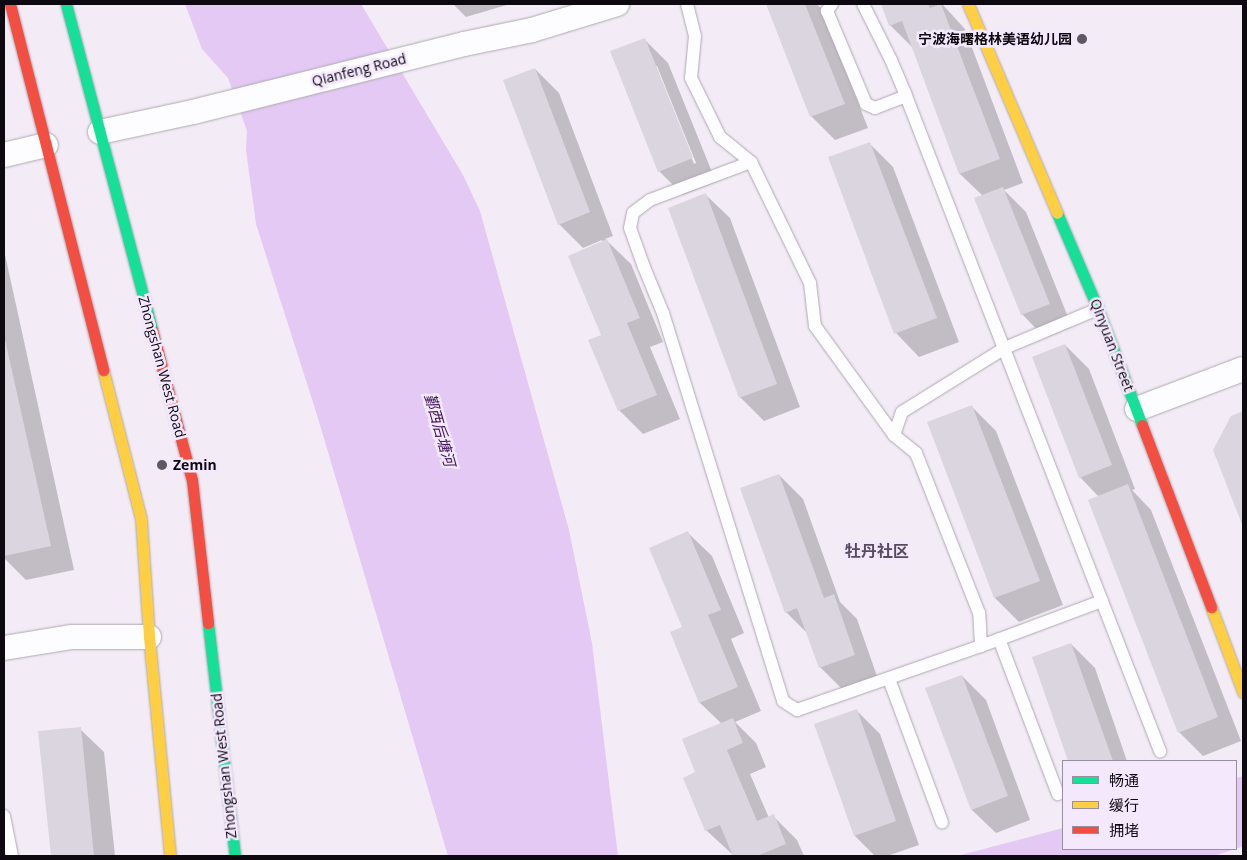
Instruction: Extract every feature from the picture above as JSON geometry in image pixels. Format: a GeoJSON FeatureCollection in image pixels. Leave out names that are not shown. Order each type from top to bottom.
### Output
{"type":"FeatureCollection","features":[{"type":"Feature","properties":{"kind":"main road"},"geometry":{"type":"LineString","coordinates":[[10,4],[141,519],[148,637],[170,856]]}},
{"type":"Feature","properties":{"kind":"main road","name":"Zhongshan West Road"},"geometry":{"type":"LineString","coordinates":[[66,4],[192,480],[235,856]]}},
{"type":"Feature","properties":{"kind":"main road","name":"Qinyuan Street"},"geometry":{"type":"LineString","coordinates":[[968,4],[1098,309],[1243,692]]}},
{"type":"Feature","properties":{"kind":"street","name":"Qianfeng Road"},"geometry":{"type":"LineString","coordinates":[[100,132],[193,112],[464,44],[532,30],[617,4]]}},
{"type":"Feature","properties":{"kind":"street"},"geometry":{"type":"LineString","coordinates":[[4,154],[46,145]]}},
{"type":"Feature","properties":{"kind":"street"},"geometry":{"type":"LineString","coordinates":[[1136,409],[1243,369]]}},
{"type":"Feature","properties":{"kind":"street"},"geometry":{"type":"LineString","coordinates":[[4,648],[72,637],[148,637]]}},
{"type":"Feature","properties":{"kind":"lane"},"geometry":{"type":"LineString","coordinates":[[687,4],[695,36],[691,78],[720,137],[751,162],[810,283],[815,326],[894,435],[916,453],[979,613],[981,646]]}},
{"type":"Feature","properties":{"kind":"lane"},"geometry":{"type":"LineString","coordinates":[[832,4],[827,11],[866,104],[875,108],[906,96]]}},
{"type":"Feature","properties":{"kind":"lane"},"geometry":{"type":"LineString","coordinates":[[863,4],[891,60],[906,96],[1160,751]]}},
{"type":"Feature","properties":{"kind":"lane"},"geometry":{"type":"LineString","coordinates":[[751,162],[650,200],[632,213],[630,228],[644,268],[664,312],[783,701],[797,710],[889,679],[1102,601]]}},
{"type":"Feature","properties":{"kind":"lane"},"geometry":{"type":"LineString","coordinates":[[894,435],[902,412],[1004,348],[1098,309]]}},
{"type":"Feature","properties":{"kind":"lane"},"geometry":{"type":"LineString","coordinates":[[999,639],[1058,794]]}},
{"type":"Feature","properties":{"kind":"lane"},"geometry":{"type":"LineString","coordinates":[[889,679],[942,822]]}},
{"type":"Feature","properties":{"kind":"lane"},"geometry":{"type":"LineString","coordinates":[[4,816],[12,856]]}},
{"type":"Feature","properties":{"kind":"water","name":"鄞西后塘河"},"geometry":{"type":"Polygon","coordinates":[[[185,4],[361,4],[463,175],[480,211],[569,530],[592,643],[618,856],[448,856],[317,415],[256,224],[246,150],[247,131],[228,78],[202,49],[185,4]]]}},
{"type":"Feature","properties":{"kind":"water"},"geometry":{"type":"Polygon","coordinates":[[[1243,776],[1243,846],[1237,849],[1237,778],[1243,776]]]}},
{"type":"Feature","properties":{"kind":"water"},"geometry":{"type":"Polygon","coordinates":[[[1062,828],[1062,850],[1232,850],[1214,856],[957,856],[1062,828]]]}},
{"type":"Feature","properties":{"kind":"building"},"geometry":{"type":"Polygon","coordinates":[[[766,4],[805,4],[845,104],[810,117],[766,4]]]}},
{"type":"Feature","properties":{"kind":"building"},"geometry":{"type":"Polygon","coordinates":[[[881,4],[928,4],[930,8],[941,4],[1000,159],[959,174],[902,21],[889,26],[881,4]]]}},
{"type":"Feature","properties":{"kind":"building"},"geometry":{"type":"Polygon","coordinates":[[[645,38],[693,158],[658,172],[610,51],[645,38]]]}},
{"type":"Feature","properties":{"kind":"building"},"geometry":{"type":"Polygon","coordinates":[[[535,68],[590,212],[558,225],[503,80],[535,68]]]}},
{"type":"Feature","properties":{"kind":"building"},"geometry":{"type":"Polygon","coordinates":[[[870,142],[937,318],[894,334],[828,157],[870,142]]]}},
{"type":"Feature","properties":{"kind":"building"},"geometry":{"type":"Polygon","coordinates":[[[1003,187],[1050,304],[1021,315],[974,198],[1003,187]]]}},
{"type":"Feature","properties":{"kind":"building"},"geometry":{"type":"Polygon","coordinates":[[[706,193],[777,384],[739,398],[668,208],[706,193]]]}},
{"type":"Feature","properties":{"kind":"building"},"geometry":{"type":"Polygon","coordinates":[[[607,239],[640,318],[627,323],[657,395],[618,411],[588,340],[601,335],[568,256],[607,239]]]}},
{"type":"Feature","properties":{"kind":"building"},"geometry":{"type":"Polygon","coordinates":[[[4,335],[51,546],[4,556],[4,335]]]}},
{"type":"Feature","properties":{"kind":"building"},"geometry":{"type":"Polygon","coordinates":[[[1065,344],[1112,465],[1079,478],[1032,357],[1065,344]]]}},
{"type":"Feature","properties":{"kind":"building"},"geometry":{"type":"Polygon","coordinates":[[[972,405],[1040,581],[994,598],[927,422],[972,405]]]}},
{"type":"Feature","properties":{"kind":"building"},"geometry":{"type":"Polygon","coordinates":[[[1243,411],[1243,527],[1213,450],[1231,416],[1243,411]]]}},
{"type":"Feature","properties":{"kind":"building"},"geometry":{"type":"Polygon","coordinates":[[[779,474],[824,598],[834,594],[855,655],[819,668],[797,608],[785,613],[740,488],[779,474]]]}},
{"type":"Feature","properties":{"kind":"building"},"geometry":{"type":"Polygon","coordinates":[[[1128,484],[1218,717],[1178,733],[1088,500],[1128,484]]]}},
{"type":"Feature","properties":{"kind":"building"},"geometry":{"type":"Polygon","coordinates":[[[688,531],[721,610],[708,615],[738,687],[699,703],[670,632],[682,627],[649,548],[688,531]]]}},
{"type":"Feature","properties":{"kind":"building"},"geometry":{"type":"Polygon","coordinates":[[[1071,643],[1113,760],[1068,760],[1032,657],[1071,643]]]}},
{"type":"Feature","properties":{"kind":"building"},"geometry":{"type":"Polygon","coordinates":[[[962,675],[1008,796],[971,810],[925,688],[962,675]]]}},
{"type":"Feature","properties":{"kind":"building"},"geometry":{"type":"Polygon","coordinates":[[[857,709],[896,821],[854,836],[814,724],[857,709]]]}},
{"type":"Feature","properties":{"kind":"building"},"geometry":{"type":"Polygon","coordinates":[[[733,718],[743,743],[727,750],[757,821],[774,814],[786,844],[757,856],[733,856],[720,825],[705,831],[683,778],[695,772],[682,739],[733,718]]]}},
{"type":"Feature","properties":{"kind":"building"},"geometry":{"type":"Polygon","coordinates":[[[81,727],[94,856],[51,856],[38,731],[81,727]]]}},
{"type":"Feature","properties":{"kind":"traffic: fast"},"geometry":{"type":"LineString","coordinates":[[66,4],[152,330]]}},
{"type":"Feature","properties":{"kind":"traffic: fast"},"geometry":{"type":"LineString","coordinates":[[1057,213],[1098,309],[1142,425]]}},
{"type":"Feature","properties":{"kind":"traffic: fast"},"geometry":{"type":"LineString","coordinates":[[208,623],[235,856]]}},
{"type":"Feature","properties":{"kind":"traffic: slow"},"geometry":{"type":"LineString","coordinates":[[968,4],[1057,213]]}},
{"type":"Feature","properties":{"kind":"traffic: slow"},"geometry":{"type":"LineString","coordinates":[[103,370],[141,519],[149,637],[170,856]]}},
{"type":"Feature","properties":{"kind":"traffic: slow"},"geometry":{"type":"LineString","coordinates":[[1211,607],[1243,692]]}},
{"type":"Feature","properties":{"kind":"traffic: jam"},"geometry":{"type":"LineString","coordinates":[[10,4],[103,370]]}},
{"type":"Feature","properties":{"kind":"traffic: jam"},"geometry":{"type":"LineString","coordinates":[[152,330],[192,480],[208,623]]}},
{"type":"Feature","properties":{"kind":"traffic: jam"},"geometry":{"type":"LineString","coordinates":[[1142,425],[1211,607]]}},
{"type":"Feature","properties":{"kind":"place","name":"宁波海曙格林美语幼儿园"},"geometry":{"type":"Point","coordinates":[1082,39]}},
{"type":"Feature","properties":{"kind":"place","name":"Zemin"},"geometry":{"type":"Point","coordinates":[162,465]}},
{"type":"Feature","properties":{"kind":"district","name":"牡丹社区"},"geometry":{"type":"Point","coordinates":[877,551]}}]}
